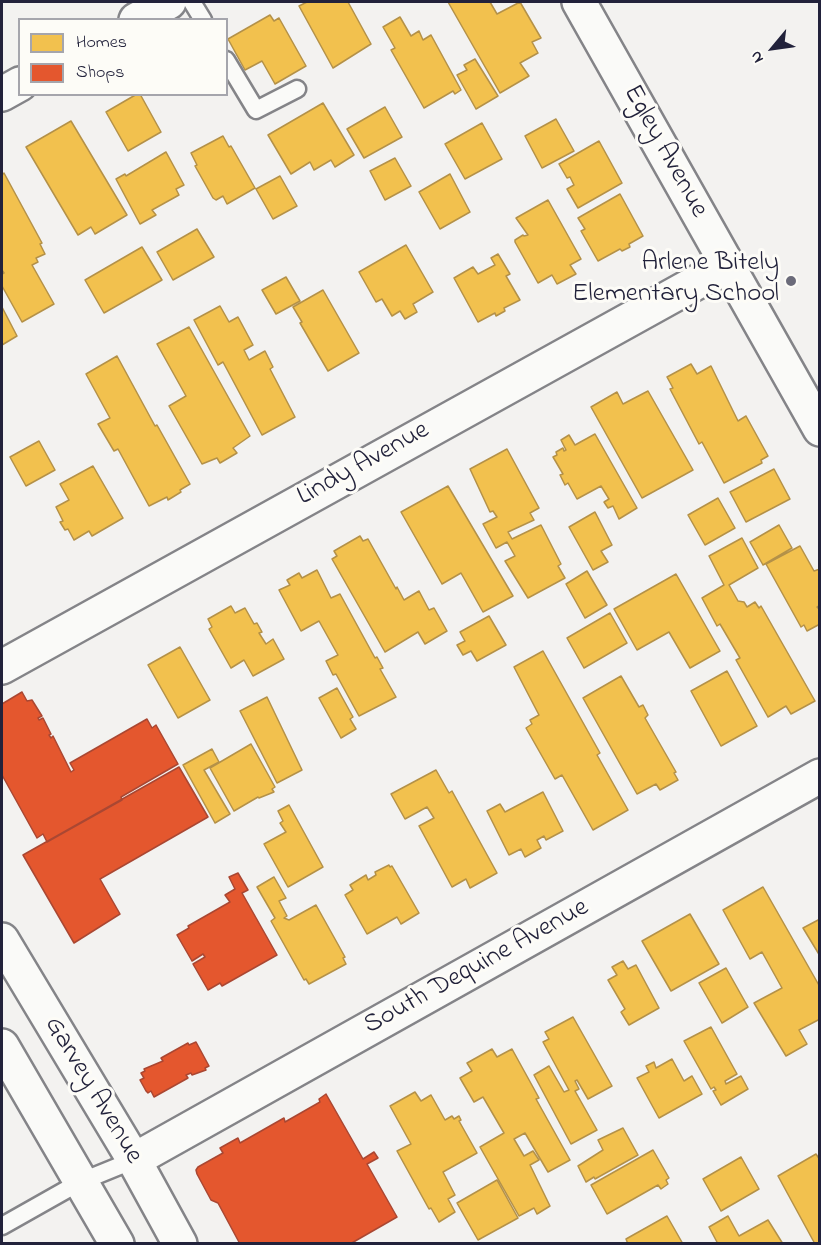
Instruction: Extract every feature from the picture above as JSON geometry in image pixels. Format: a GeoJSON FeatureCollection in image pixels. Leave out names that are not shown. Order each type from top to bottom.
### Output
{"type":"FeatureCollection","features":[{"type":"Feature","properties":{"kind":"street"},"geometry":{"type":"LineString","coordinates":[[140,18],[169,2]]}},
{"type":"Feature","properties":{"kind":"street","name":"Egley Avenue"},"geometry":{"type":"LineString","coordinates":[[579,2],[819,429]]}},
{"type":"Feature","properties":{"kind":"street"},"geometry":{"type":"LineString","coordinates":[[2,94],[18,85]]}},
{"type":"Feature","properties":{"kind":"street","name":"Lindy Avenue"},"geometry":{"type":"LineString","coordinates":[[2,667],[728,265]]}},
{"type":"Feature","properties":{"kind":"street","name":"South Dequine Avenue"},"geometry":{"type":"LineString","coordinates":[[134,1160],[819,776]]}},
{"type":"Feature","properties":{"kind":"street","name":"Garvey Avenue"},"geometry":{"type":"LineString","coordinates":[[2,939],[134,1160],[180,1244]]}},
{"type":"Feature","properties":{"kind":"street","name":"Garvey Avenue"},"geometry":{"type":"LineString","coordinates":[[2,1046],[117,1244]]}},
{"type":"Feature","properties":{"kind":"lane"},"geometry":{"type":"LineString","coordinates":[[192,2],[202,18]]}},
{"type":"Feature","properties":{"kind":"lane"},"geometry":{"type":"LineString","coordinates":[[228,63],[256,110],[297,89]]}},
{"type":"Feature","properties":{"kind":"lane"},"geometry":{"type":"LineString","coordinates":[[2,1226],[80,1182],[134,1160]]}},
{"type":"Feature","properties":{"kind":"building: Homes"},"geometry":{"type":"Polygon","coordinates":[[[307,2],[348,2],[371,44],[333,68],[299,6],[307,2]]]}},
{"type":"Feature","properties":{"kind":"building: Homes"},"geometry":{"type":"Polygon","coordinates":[[[448,2],[490,2],[497,14],[520,2],[541,38],[532,42],[538,53],[520,63],[529,76],[500,93],[448,2]]]}},
{"type":"Feature","properties":{"kind":"building: Homes"},"geometry":{"type":"Polygon","coordinates":[[[270,15],[274,21],[279,18],[306,66],[275,84],[262,61],[245,70],[228,39],[270,15]]]}},
{"type":"Feature","properties":{"kind":"building: Homes"},"geometry":{"type":"Polygon","coordinates":[[[400,17],[411,36],[419,31],[423,40],[431,35],[461,90],[455,94],[453,91],[424,108],[391,50],[395,48],[383,27],[400,17]]]}},
{"type":"Feature","properties":{"kind":"building: Homes"},"geometry":{"type":"Polygon","coordinates":[[[475,59],[498,96],[476,109],[457,75],[467,70],[464,65],[475,59]]]}},
{"type":"Feature","properties":{"kind":"building: Homes"},"geometry":{"type":"Polygon","coordinates":[[[134,96],[141,96],[161,132],[128,151],[106,112],[134,96]]]}},
{"type":"Feature","properties":{"kind":"building: Homes"},"geometry":{"type":"Polygon","coordinates":[[[323,103],[354,155],[335,167],[331,160],[314,170],[310,162],[291,174],[268,135],[323,103]]]}},
{"type":"Feature","properties":{"kind":"building: Homes"},"geometry":{"type":"Polygon","coordinates":[[[385,107],[402,137],[364,158],[347,129],[385,107]]]}},
{"type":"Feature","properties":{"kind":"building: Homes"},"geometry":{"type":"Polygon","coordinates":[[[556,119],[574,151],[542,168],[525,136],[556,119]]]}},
{"type":"Feature","properties":{"kind":"building: Homes"},"geometry":{"type":"Polygon","coordinates":[[[71,121],[127,215],[95,234],[91,227],[78,235],[26,147],[71,121]]]}},
{"type":"Feature","properties":{"kind":"building: Homes"},"geometry":{"type":"Polygon","coordinates":[[[482,123],[502,159],[465,179],[445,144],[482,123]]]}},
{"type":"Feature","properties":{"kind":"building: Homes"},"geometry":{"type":"Polygon","coordinates":[[[223,136],[255,188],[227,204],[223,196],[216,200],[213,198],[195,166],[197,165],[191,153],[223,136]]]}},
{"type":"Feature","properties":{"kind":"building: Homes"},"geometry":{"type":"Polygon","coordinates":[[[599,141],[622,183],[578,208],[567,189],[574,185],[559,164],[599,141]]]}},
{"type":"Feature","properties":{"kind":"building: Homes"},"geometry":{"type":"Polygon","coordinates":[[[166,152],[184,185],[176,189],[179,195],[152,210],[156,215],[140,224],[116,179],[125,174],[126,176],[166,152]]]}},
{"type":"Feature","properties":{"kind":"building: Homes"},"geometry":{"type":"Polygon","coordinates":[[[395,158],[411,186],[385,200],[370,171],[395,158]]]}},
{"type":"Feature","properties":{"kind":"building: Homes"},"geometry":{"type":"Polygon","coordinates":[[[4,173],[42,243],[40,244],[45,254],[36,258],[38,262],[32,265],[54,304],[22,322],[2,286],[2,274],[4,273],[2,270],[2,175],[4,173]]]}},
{"type":"Feature","properties":{"kind":"building: Homes"},"geometry":{"type":"Polygon","coordinates":[[[450,174],[470,212],[440,229],[419,192],[450,174]]]}},
{"type":"Feature","properties":{"kind":"building: Homes"},"geometry":{"type":"Polygon","coordinates":[[[280,176],[297,206],[273,219],[256,189],[280,176]]]}},
{"type":"Feature","properties":{"kind":"building: Homes"},"geometry":{"type":"Polygon","coordinates":[[[620,194],[643,236],[629,244],[630,247],[622,251],[620,249],[598,261],[581,231],[585,229],[578,218],[620,194]]]}},
{"type":"Feature","properties":{"kind":"building: Homes"},"geometry":{"type":"Polygon","coordinates":[[[548,200],[581,259],[570,265],[576,274],[557,284],[552,275],[538,283],[515,242],[523,235],[528,235],[516,218],[548,200]]]}},
{"type":"Feature","properties":{"kind":"building: Homes"},"geometry":{"type":"Polygon","coordinates":[[[197,229],[214,257],[173,280],[157,252],[197,229]]]}},
{"type":"Feature","properties":{"kind":"building: Homes"},"geometry":{"type":"Polygon","coordinates":[[[406,245],[433,292],[413,304],[417,312],[405,319],[400,311],[392,316],[382,299],[376,302],[359,272],[406,245]]]}},
{"type":"Feature","properties":{"kind":"building: Homes"},"geometry":{"type":"Polygon","coordinates":[[[142,247],[162,280],[104,313],[85,280],[142,247]]]}},
{"type":"Feature","properties":{"kind":"building: Homes"},"geometry":{"type":"Polygon","coordinates":[[[498,254],[510,274],[506,276],[520,300],[504,308],[505,311],[496,316],[495,313],[478,322],[454,278],[473,267],[478,274],[495,265],[491,258],[498,254]]]}},
{"type":"Feature","properties":{"kind":"building: Homes"},"geometry":{"type":"Polygon","coordinates":[[[286,277],[300,301],[276,314],[262,290],[286,277]]]}},
{"type":"Feature","properties":{"kind":"building: Homes"},"geometry":{"type":"Polygon","coordinates":[[[323,290],[359,353],[328,371],[293,307],[323,290]]]}},
{"type":"Feature","properties":{"kind":"building: Homes"},"geometry":{"type":"Polygon","coordinates":[[[220,306],[229,322],[238,317],[253,345],[244,350],[249,360],[265,351],[273,367],[270,369],[295,417],[262,435],[223,362],[218,365],[194,320],[220,306]]]}},
{"type":"Feature","properties":{"kind":"building: Homes"},"geometry":{"type":"Polygon","coordinates":[[[2,307],[17,336],[2,345],[2,307]]]}},
{"type":"Feature","properties":{"kind":"building: Homes"},"geometry":{"type":"Polygon","coordinates":[[[189,327],[250,436],[233,448],[237,453],[220,463],[217,458],[202,464],[169,406],[186,396],[157,344],[189,327]]]}},
{"type":"Feature","properties":{"kind":"building: Homes"},"geometry":{"type":"Polygon","coordinates":[[[117,356],[190,484],[168,500],[167,497],[149,506],[118,449],[114,451],[98,424],[110,418],[86,374],[117,356]]]}},
{"type":"Feature","properties":{"kind":"building: Homes"},"geometry":{"type":"Polygon","coordinates":[[[691,364],[697,374],[711,366],[738,421],[746,416],[768,456],[761,460],[762,463],[724,483],[702,442],[699,444],[670,389],[673,388],[667,377],[691,364]]]}},
{"type":"Feature","properties":{"kind":"building: Homes"},"geometry":{"type":"Polygon","coordinates":[[[648,391],[693,470],[642,498],[591,407],[617,392],[623,404],[648,391]]]}},
{"type":"Feature","properties":{"kind":"building: Homes"},"geometry":{"type":"Polygon","coordinates":[[[595,434],[637,508],[619,519],[613,506],[608,508],[604,502],[609,499],[601,486],[577,499],[568,483],[565,485],[560,475],[563,474],[553,457],[563,448],[564,451],[566,450],[561,440],[569,435],[575,445],[595,434]]]}},
{"type":"Feature","properties":{"kind":"building: Homes"},"geometry":{"type":"Polygon","coordinates":[[[39,441],[55,470],[26,486],[10,457],[39,441]]]}},
{"type":"Feature","properties":{"kind":"building: Homes"},"geometry":{"type":"Polygon","coordinates":[[[507,449],[539,508],[530,513],[534,520],[508,532],[512,539],[541,525],[561,564],[558,566],[565,578],[528,598],[505,561],[515,556],[507,542],[496,548],[483,524],[497,517],[493,511],[490,512],[470,469],[507,449]]]}},
{"type":"Feature","properties":{"kind":"building: Homes"},"geometry":{"type":"Polygon","coordinates":[[[93,466],[123,518],[92,536],[89,531],[74,540],[68,529],[65,530],[60,522],[63,521],[56,507],[69,500],[60,484],[93,466]]]}},
{"type":"Feature","properties":{"kind":"building: Homes"},"geometry":{"type":"Polygon","coordinates":[[[774,469],[790,499],[746,522],[730,492],[774,469]]]}},
{"type":"Feature","properties":{"kind":"building: Homes"},"geometry":{"type":"Polygon","coordinates":[[[448,486],[513,596],[483,612],[461,573],[442,584],[401,512],[448,486]]]}},
{"type":"Feature","properties":{"kind":"building: Homes"},"geometry":{"type":"Polygon","coordinates":[[[718,498],[735,528],[705,545],[688,515],[718,498]]]}},
{"type":"Feature","properties":{"kind":"building: Homes"},"geometry":{"type":"Polygon","coordinates":[[[595,512],[612,545],[601,551],[608,562],[593,570],[569,527],[595,512]]]}},
{"type":"Feature","properties":{"kind":"building: Homes"},"geometry":{"type":"Polygon","coordinates":[[[779,525],[792,548],[763,565],[750,542],[779,525]]]}},
{"type":"Feature","properties":{"kind":"building: Homes"},"geometry":{"type":"Polygon","coordinates":[[[360,536],[363,541],[368,539],[404,600],[419,591],[429,610],[434,608],[447,631],[425,644],[418,632],[385,652],[332,559],[337,556],[334,551],[360,536]]]}},
{"type":"Feature","properties":{"kind":"building: Homes"},"geometry":{"type":"Polygon","coordinates":[[[742,538],[758,568],[729,585],[738,601],[744,602],[747,607],[755,602],[759,608],[761,606],[815,701],[791,714],[786,706],[768,717],[736,660],[740,658],[720,624],[717,626],[702,598],[724,585],[709,556],[742,538]]]}},
{"type":"Feature","properties":{"kind":"building: Homes"},"geometry":{"type":"Polygon","coordinates":[[[800,546],[814,571],[820,569],[820,605],[817,607],[820,610],[820,624],[807,631],[804,625],[801,627],[766,564],[800,546]]]}},
{"type":"Feature","properties":{"kind":"building: Homes"},"geometry":{"type":"Polygon","coordinates":[[[317,570],[331,598],[340,594],[375,658],[377,657],[383,668],[380,669],[396,697],[359,716],[336,674],[333,675],[326,661],[338,655],[319,621],[301,631],[279,590],[290,585],[287,580],[299,573],[302,578],[317,570]]]}},
{"type":"Feature","properties":{"kind":"building: Homes"},"geometry":{"type":"Polygon","coordinates":[[[587,571],[607,605],[585,618],[566,584],[587,571]]]}},
{"type":"Feature","properties":{"kind":"building: Homes"},"geometry":{"type":"Polygon","coordinates":[[[676,574],[720,651],[690,668],[669,632],[637,650],[614,609],[676,574]]]}},
{"type":"Feature","properties":{"kind":"building: Homes"},"geometry":{"type":"Polygon","coordinates":[[[231,606],[235,613],[245,608],[254,624],[257,623],[262,632],[259,633],[266,644],[273,639],[284,659],[253,676],[244,660],[231,668],[209,629],[212,627],[208,619],[231,606]]]}},
{"type":"Feature","properties":{"kind":"building: Homes"},"geometry":{"type":"Polygon","coordinates":[[[610,613],[627,643],[584,668],[567,638],[610,613]]]}},
{"type":"Feature","properties":{"kind":"building: Homes"},"geometry":{"type":"Polygon","coordinates":[[[489,616],[506,645],[477,661],[471,651],[463,655],[457,645],[465,641],[460,632],[489,616]]]}},
{"type":"Feature","properties":{"kind":"building: Homes"},"geometry":{"type":"Polygon","coordinates":[[[180,647],[210,700],[178,718],[148,665],[180,647]]]}},
{"type":"Feature","properties":{"kind":"building: Homes"},"geometry":{"type":"Polygon","coordinates":[[[543,651],[600,753],[597,755],[628,810],[593,830],[562,775],[555,779],[526,728],[532,724],[530,720],[539,715],[514,667],[543,651]]]}},
{"type":"Feature","properties":{"kind":"building: Homes"},"geometry":{"type":"Polygon","coordinates":[[[727,671],[757,726],[721,746],[691,691],[727,671]]]}},
{"type":"Feature","properties":{"kind":"building: Homes"},"geometry":{"type":"Polygon","coordinates":[[[621,676],[639,707],[643,705],[648,715],[645,718],[676,772],[674,773],[678,780],[660,790],[656,784],[637,794],[583,698],[621,676]]]}},
{"type":"Feature","properties":{"kind":"building: Homes"},"geometry":{"type":"Polygon","coordinates":[[[337,688],[353,717],[350,719],[356,729],[341,738],[319,698],[337,688]]]}},
{"type":"Feature","properties":{"kind":"building: Homes"},"geometry":{"type":"Polygon","coordinates":[[[267,697],[302,770],[277,783],[240,711],[267,697]]]}},
{"type":"Feature","properties":{"kind":"building: Homes"},"geometry":{"type":"Polygon","coordinates":[[[251,744],[275,787],[272,789],[274,792],[258,797],[234,811],[210,768],[251,744]]]}},
{"type":"Feature","properties":{"kind":"building: Homes"},"geometry":{"type":"Polygon","coordinates":[[[212,749],[219,762],[204,770],[230,814],[215,823],[183,765],[212,749]]]}},
{"type":"Feature","properties":{"kind":"building: Homes"},"geometry":{"type":"Polygon","coordinates":[[[436,770],[449,793],[452,791],[497,873],[470,888],[466,879],[452,887],[419,826],[434,818],[427,807],[405,819],[391,794],[436,770]]]}},
{"type":"Feature","properties":{"kind":"building: Homes"},"geometry":{"type":"Polygon","coordinates":[[[543,792],[563,831],[546,840],[544,836],[537,840],[541,848],[525,857],[521,849],[509,855],[487,811],[500,804],[505,812],[543,792]]]}},
{"type":"Feature","properties":{"kind":"building: Homes"},"geometry":{"type":"Polygon","coordinates":[[[289,805],[323,867],[288,887],[264,844],[286,832],[280,823],[283,821],[278,811],[289,805]]]}},
{"type":"Feature","properties":{"kind":"building: Homes"},"geometry":{"type":"Polygon","coordinates":[[[389,865],[392,866],[419,913],[401,924],[397,917],[367,934],[345,895],[353,890],[350,885],[366,875],[368,880],[376,875],[375,872],[389,865]]]}},
{"type":"Feature","properties":{"kind":"building: Homes"},"geometry":{"type":"Polygon","coordinates":[[[274,877],[286,898],[279,901],[287,916],[284,918],[289,920],[316,905],[345,957],[343,958],[346,964],[309,984],[306,979],[304,980],[271,921],[275,918],[257,887],[274,877]]]}},
{"type":"Feature","properties":{"kind":"building: Homes"},"geometry":{"type":"Polygon","coordinates":[[[763,887],[820,987],[820,1019],[799,1030],[807,1044],[786,1056],[754,1003],[782,988],[762,952],[750,959],[723,910],[763,887]]]}},
{"type":"Feature","properties":{"kind":"building: Homes"},"geometry":{"type":"Polygon","coordinates":[[[690,914],[719,964],[671,991],[642,941],[690,914]]]}},
{"type":"Feature","properties":{"kind":"building: Homes"},"geometry":{"type":"Polygon","coordinates":[[[820,919],[820,956],[803,928],[820,919]]]}},
{"type":"Feature","properties":{"kind":"building: Homes"},"geometry":{"type":"Polygon","coordinates":[[[623,961],[628,969],[636,965],[659,1008],[629,1025],[621,1012],[625,1009],[608,980],[617,975],[612,967],[623,961]]]}},
{"type":"Feature","properties":{"kind":"building: Homes"},"geometry":{"type":"Polygon","coordinates":[[[726,968],[748,1007],[722,1023],[699,983],[726,968]]]}},
{"type":"Feature","properties":{"kind":"building: Homes"},"geometry":{"type":"Polygon","coordinates":[[[573,1017],[612,1086],[588,1099],[577,1080],[575,1081],[579,1089],[575,1091],[597,1130],[571,1144],[534,1075],[549,1066],[564,1092],[569,1090],[543,1042],[549,1039],[545,1032],[573,1017]]]}},
{"type":"Feature","properties":{"kind":"building: Homes"},"geometry":{"type":"Polygon","coordinates":[[[711,1027],[737,1074],[725,1081],[726,1084],[741,1076],[748,1089],[721,1105],[713,1091],[716,1090],[714,1087],[711,1089],[684,1041],[711,1027]]]}},
{"type":"Feature","properties":{"kind":"building: Homes"},"geometry":{"type":"Polygon","coordinates":[[[492,1049],[497,1057],[512,1049],[539,1098],[536,1099],[570,1160],[548,1172],[525,1133],[514,1139],[524,1156],[533,1151],[539,1160],[530,1165],[550,1206],[537,1214],[534,1208],[519,1216],[480,1147],[504,1133],[483,1097],[474,1102],[460,1078],[472,1071],[467,1063],[492,1049]]]}},
{"type":"Feature","properties":{"kind":"building: Homes"},"geometry":{"type":"Polygon","coordinates":[[[672,1059],[684,1081],[692,1076],[702,1094],[659,1118],[637,1078],[649,1072],[646,1066],[654,1062],[656,1068],[672,1059]]]}},
{"type":"Feature","properties":{"kind":"building: Homes"},"geometry":{"type":"Polygon","coordinates":[[[415,1092],[421,1101],[431,1095],[445,1120],[452,1116],[454,1119],[459,1116],[461,1120],[459,1121],[477,1153],[443,1172],[455,1195],[448,1199],[455,1212],[439,1222],[431,1208],[429,1209],[397,1151],[411,1144],[390,1106],[415,1092]]]}},
{"type":"Feature","properties":{"kind":"building: Homes"},"geometry":{"type":"Polygon","coordinates":[[[623,1128],[638,1155],[586,1182],[578,1166],[603,1150],[598,1140],[623,1128]]]}},
{"type":"Feature","properties":{"kind":"building: Homes"},"geometry":{"type":"Polygon","coordinates":[[[653,1150],[669,1178],[666,1180],[668,1184],[661,1189],[658,1185],[607,1214],[591,1185],[653,1150]]]}},
{"type":"Feature","properties":{"kind":"building: Homes"},"geometry":{"type":"Polygon","coordinates":[[[816,1154],[820,1160],[820,1244],[815,1244],[778,1176],[816,1154]]]}},
{"type":"Feature","properties":{"kind":"building: Homes"},"geometry":{"type":"Polygon","coordinates":[[[741,1157],[759,1189],[721,1211],[703,1179],[741,1157]]]}},
{"type":"Feature","properties":{"kind":"building: Homes"},"geometry":{"type":"Polygon","coordinates":[[[497,1180],[518,1218],[478,1240],[457,1203],[497,1180]]]}},
{"type":"Feature","properties":{"kind":"building: Homes"},"geometry":{"type":"Polygon","coordinates":[[[667,1216],[683,1244],[628,1244],[626,1239],[667,1216]]]}},
{"type":"Feature","properties":{"kind":"building: Homes"},"geometry":{"type":"Polygon","coordinates":[[[728,1216],[739,1236],[768,1220],[783,1244],[718,1244],[709,1227],[728,1216]]]}},
{"type":"Feature","properties":{"kind":"building: Shops"},"geometry":{"type":"Polygon","coordinates":[[[22,692],[27,701],[32,700],[42,716],[38,718],[39,720],[43,718],[51,734],[49,735],[51,738],[53,736],[71,772],[74,770],[70,763],[147,719],[152,728],[156,725],[178,764],[121,797],[122,800],[47,842],[43,834],[37,838],[2,775],[2,704],[22,692]]]}},
{"type":"Feature","properties":{"kind":"building: Shops"},"geometry":{"type":"Polygon","coordinates":[[[179,767],[208,817],[100,879],[120,914],[74,943],[23,855],[179,767]]]}},
{"type":"Feature","properties":{"kind":"building: Shops"},"geometry":{"type":"Polygon","coordinates":[[[238,873],[248,890],[242,893],[277,955],[222,986],[220,983],[208,990],[193,964],[205,957],[203,954],[192,961],[177,935],[189,928],[188,926],[230,902],[225,895],[235,889],[229,877],[238,873]]]}},
{"type":"Feature","properties":{"kind":"building: Shops"},"geometry":{"type":"Polygon","coordinates":[[[196,1042],[209,1066],[205,1068],[206,1070],[186,1075],[188,1078],[154,1097],[151,1091],[148,1093],[140,1080],[144,1078],[141,1073],[145,1071],[144,1069],[163,1061],[161,1058],[188,1043],[189,1045],[196,1042]]]}},
{"type":"Feature","properties":{"kind":"building: Shops"},"geometry":{"type":"Polygon","coordinates":[[[326,1094],[363,1159],[374,1152],[378,1158],[367,1164],[397,1217],[350,1244],[240,1244],[218,1203],[211,1200],[196,1170],[223,1153],[220,1148],[238,1138],[240,1143],[284,1118],[285,1122],[320,1102],[319,1099],[326,1094]]]}},
{"type":"Feature","properties":{"kind":"place","name":"Arlene Bitely Elementary School"},"geometry":{"type":"Point","coordinates":[791,281]}}]}
